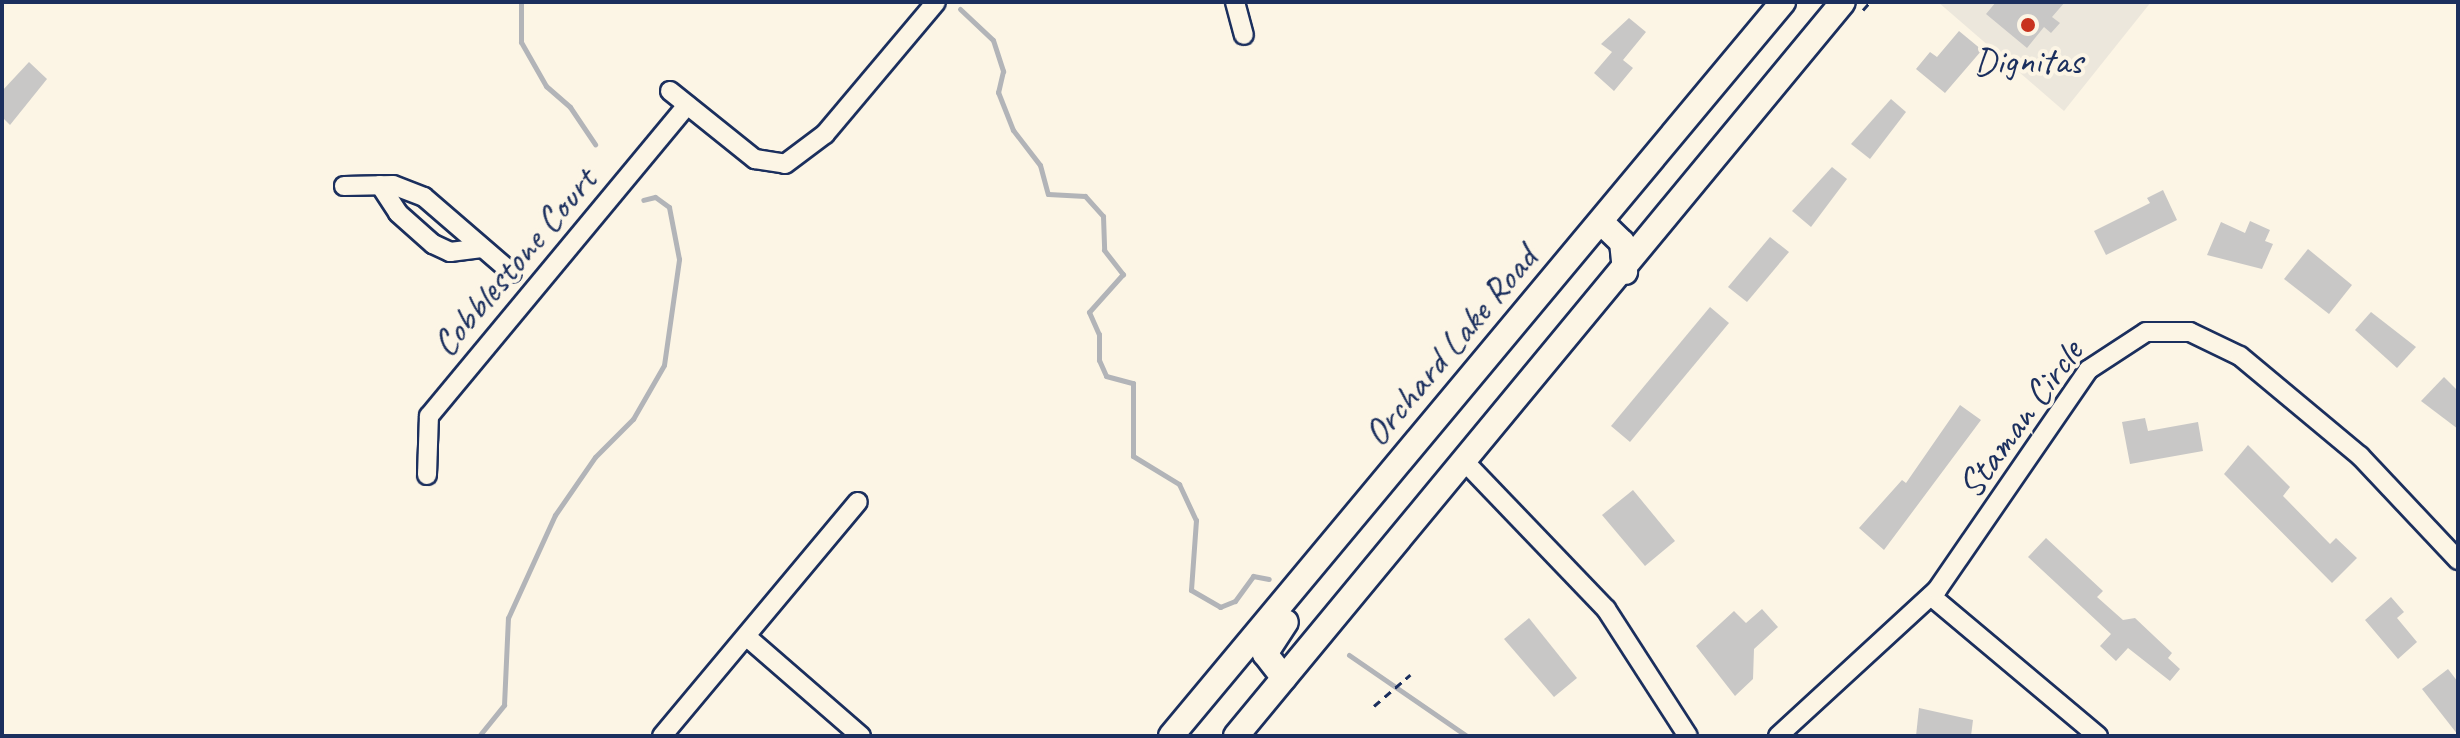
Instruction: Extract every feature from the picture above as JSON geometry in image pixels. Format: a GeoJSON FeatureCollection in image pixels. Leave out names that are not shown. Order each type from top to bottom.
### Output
{"type":"FeatureCollection","features":[{"type":"Feature","properties":{"kind":"main road","name":"Orchard Lake Road"},"geometry":{"type":"LineString","coordinates":[[1171,736],[1783,2]]}},
{"type":"Feature","properties":{"kind":"main road"},"geometry":{"type":"LineString","coordinates":[[1236,736],[1625,272],[1826,13],[1843,2]]}},
{"type":"Feature","properties":{"kind":"main road"},"geometry":{"type":"LineString","coordinates":[[1601,222],[1622,242],[1625,272]]}},
{"type":"Feature","properties":{"kind":"main road"},"geometry":{"type":"LineString","coordinates":[[1284,678],[1270,666],[1268,645],[1349,547],[1359,512]]}},
{"type":"Feature","properties":{"kind":"street"},"geometry":{"type":"LineString","coordinates":[[670,91],[755,159],[785,164],[825,134],[936,2]]}},
{"type":"Feature","properties":{"kind":"street"},"geometry":{"type":"LineString","coordinates":[[1235,2],[1244,35]]}},
{"type":"Feature","properties":{"kind":"street","name":"Cobblestone Court"},"geometry":{"type":"LineString","coordinates":[[427,475],[429,416],[687,105]]}},
{"type":"Feature","properties":{"kind":"street"},"geometry":{"type":"LineString","coordinates":[[380,185],[398,213],[433,244],[450,252],[482,248]]}},
{"type":"Feature","properties":{"kind":"street"},"geometry":{"type":"LineString","coordinates":[[344,186],[380,185],[424,197],[512,273]]}},
{"type":"Feature","properties":{"kind":"street","name":"Staman Circle"},"geometry":{"type":"LineString","coordinates":[[1778,736],[1931,596],[2088,370],[2146,332],[2190,332],[2240,356],[2360,456],[2458,560]]}},
{"type":"Feature","properties":{"kind":"street"},"geometry":{"type":"LineString","coordinates":[[1465,462],[1606,609],[1688,736]]}},
{"type":"Feature","properties":{"kind":"street"},"geometry":{"type":"LineString","coordinates":[[662,736],[858,502]]}},
{"type":"Feature","properties":{"kind":"street"},"geometry":{"type":"LineString","coordinates":[[1931,596],[2098,736]]}},
{"type":"Feature","properties":{"kind":"street"},"geometry":{"type":"LineString","coordinates":[[747,637],[861,736]]}},
{"type":"Feature","properties":{"kind":"path"},"geometry":{"type":"LineString","coordinates":[[1374,706],[1390,694],[1401,679],[1410,675]]}},
{"type":"Feature","properties":{"kind":"shaded area"},"geometry":{"type":"Polygon","coordinates":[[[1938,2],[2151,2],[2064,111],[1938,2]]]}},
{"type":"Feature","properties":{"kind":"building","name":"Dignitas"},"geometry":{"type":"Polygon","coordinates":[[[1996,2],[2065,2],[2052,17],[2060,23],[2051,33],[2044,27],[2027,48],[1986,14],[1996,2]]]}},
{"type":"Feature","properties":{"kind":"building"},"geometry":{"type":"Polygon","coordinates":[[[1629,18],[1646,32],[1623,60],[1633,68],[1614,91],[1594,73],[1612,52],[1601,44],[1629,18]]]}},
{"type":"Feature","properties":{"kind":"building"},"geometry":{"type":"Polygon","coordinates":[[[1959,31],[1982,50],[1945,93],[1916,69],[1930,52],[1937,57],[1959,31]]]}},
{"type":"Feature","properties":{"kind":"building"},"geometry":{"type":"Polygon","coordinates":[[[29,62],[47,79],[10,125],[2,117],[2,91],[29,62]]]}},
{"type":"Feature","properties":{"kind":"building"},"geometry":{"type":"Polygon","coordinates":[[[1891,99],[1906,112],[1870,159],[1851,144],[1891,99]]]}},
{"type":"Feature","properties":{"kind":"building"},"geometry":{"type":"Polygon","coordinates":[[[1832,167],[1847,179],[1811,227],[1792,211],[1832,167]]]}},
{"type":"Feature","properties":{"kind":"building"},"geometry":{"type":"Polygon","coordinates":[[[2163,190],[2177,220],[2106,255],[2094,231],[2150,203],[2147,198],[2163,190]]]}},
{"type":"Feature","properties":{"kind":"building"},"geometry":{"type":"Polygon","coordinates":[[[2250,221],[2270,230],[2265,241],[2273,244],[2262,269],[2207,255],[2221,222],[2245,233],[2250,221]]]}},
{"type":"Feature","properties":{"kind":"building"},"geometry":{"type":"Polygon","coordinates":[[[1770,237],[1789,252],[1747,302],[1728,287],[1770,237]]]}},
{"type":"Feature","properties":{"kind":"building"},"geometry":{"type":"Polygon","coordinates":[[[2308,249],[2352,285],[2329,314],[2284,279],[2308,249]]]}},
{"type":"Feature","properties":{"kind":"building"},"geometry":{"type":"Polygon","coordinates":[[[1710,307],[1729,323],[1630,442],[1611,426],[1710,307]]]}},
{"type":"Feature","properties":{"kind":"building"},"geometry":{"type":"Polygon","coordinates":[[[2371,312],[2416,347],[2397,368],[2355,330],[2371,312]]]}},
{"type":"Feature","properties":{"kind":"building"},"geometry":{"type":"Polygon","coordinates":[[[2444,377],[2458,391],[2458,429],[2421,401],[2444,377]]]}},
{"type":"Feature","properties":{"kind":"building"},"geometry":{"type":"Polygon","coordinates":[[[1960,405],[1981,420],[1884,550],[1859,528],[1902,480],[1906,483],[1960,405]]]}},
{"type":"Feature","properties":{"kind":"building"},"geometry":{"type":"Polygon","coordinates":[[[2145,418],[2148,431],[2198,422],[2203,451],[2130,464],[2122,422],[2145,418]]]}},
{"type":"Feature","properties":{"kind":"building"},"geometry":{"type":"Polygon","coordinates":[[[2248,445],[2290,487],[2283,496],[2330,544],[2336,538],[2357,558],[2332,583],[2224,474],[2248,445]]]}},
{"type":"Feature","properties":{"kind":"building"},"geometry":{"type":"Polygon","coordinates":[[[1633,490],[1675,541],[1645,566],[1602,515],[1633,490]]]}},
{"type":"Feature","properties":{"kind":"building"},"geometry":{"type":"Polygon","coordinates":[[[2046,538],[2103,591],[2097,597],[2123,620],[2135,618],[2172,653],[2168,658],[2180,669],[2170,681],[2128,648],[2116,661],[2100,646],[2111,634],[2028,557],[2046,538]]]}},
{"type":"Feature","properties":{"kind":"building"},"geometry":{"type":"Polygon","coordinates":[[[2391,597],[2404,612],[2397,618],[2417,642],[2398,659],[2365,620],[2391,597]]]}},
{"type":"Feature","properties":{"kind":"building"},"geometry":{"type":"Polygon","coordinates":[[[1762,609],[1778,627],[1754,649],[1753,679],[1735,696],[1696,646],[1734,611],[1746,623],[1762,609]]]}},
{"type":"Feature","properties":{"kind":"building"},"geometry":{"type":"Polygon","coordinates":[[[1529,618],[1577,678],[1554,697],[1504,639],[1529,618]]]}},
{"type":"Feature","properties":{"kind":"building"},"geometry":{"type":"Polygon","coordinates":[[[2448,669],[2458,682],[2458,735],[2422,689],[2448,669]]]}},
{"type":"Feature","properties":{"kind":"building"},"geometry":{"type":"Polygon","coordinates":[[[1919,708],[1973,720],[1971,736],[1916,736],[1919,708]]]}},
{"type":"Feature","properties":{"kind":"waterway"},"geometry":{"type":"LineString","coordinates":[[521,2],[521,42],[546,86],[570,107],[595,144]]}},
{"type":"Feature","properties":{"kind":"waterway"},"geometry":{"type":"LineString","coordinates":[[960,9],[993,40],[1003,71],[998,92],[1013,130],[1040,165],[1048,194],[1085,196],[1103,216],[1104,250],[1123,274],[1089,312],[1099,334],[1099,360],[1106,376],[1133,383],[1133,456],[1179,484],[1196,520],[1191,590],[1220,607],[1235,601],[1253,576],[1269,579]]}},
{"type":"Feature","properties":{"kind":"waterway"},"geometry":{"type":"LineString","coordinates":[[479,736],[504,705],[508,618],[555,515],[595,457],[633,419],[664,365],[679,259],[669,207],[655,197],[643,200]]}},
{"type":"Feature","properties":{"kind":"waterway"},"geometry":{"type":"LineString","coordinates":[[1349,655],[1467,736]]}},
{"type":"Feature","properties":{"kind":"place","name":"Dignitas"},"geometry":{"type":"Point","coordinates":[2028,25]}}]}
